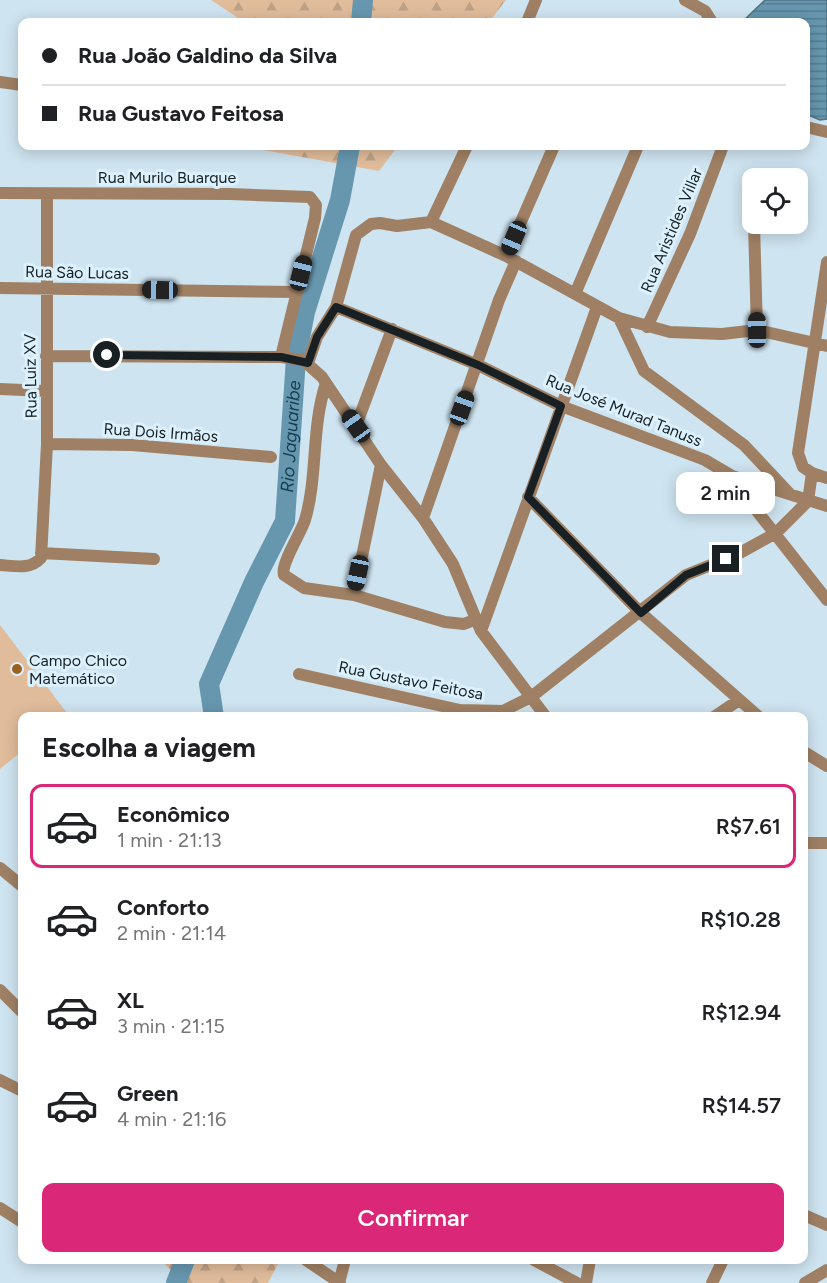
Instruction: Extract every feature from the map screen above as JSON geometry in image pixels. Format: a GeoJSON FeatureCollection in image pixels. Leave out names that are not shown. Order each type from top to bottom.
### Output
{"type":"FeatureCollection","features":[{"type":"Feature","properties":{"kind":"street"},"geometry":{"type":"LineString","coordinates":[[533,18],[536,0]]}},
{"type":"Feature","properties":{"kind":"street"},"geometry":{"type":"LineString","coordinates":[[685,0],[705,11],[709,18]]}},
{"type":"Feature","properties":{"kind":"street"},"geometry":{"type":"LineString","coordinates":[[0,82],[18,84]]}},
{"type":"Feature","properties":{"kind":"street"},"geometry":{"type":"LineString","coordinates":[[810,128],[827,132]]}},
{"type":"Feature","properties":{"kind":"street"},"geometry":{"type":"LineString","coordinates":[[431,222],[466,150]]}},
{"type":"Feature","properties":{"kind":"street"},"geometry":{"type":"LineString","coordinates":[[423,518],[478,365],[511,259],[552,150]]}},
{"type":"Feature","properties":{"kind":"street"},"geometry":{"type":"LineString","coordinates":[[575,294],[636,150]]}},
{"type":"Feature","properties":{"kind":"street","name":"Rua Aristides Villar"},"geometry":{"type":"LineString","coordinates":[[647,327],[694,224],[722,150]]}},
{"type":"Feature","properties":{"kind":"street","name":"Rua Murilo Buarque"},"geometry":{"type":"LineString","coordinates":[[0,193],[303,195],[314,201],[315,218],[297,292]]}},
{"type":"Feature","properties":{"kind":"street","name":"Rua Luiz XV"},"geometry":{"type":"LineString","coordinates":[[41,555],[47,444],[46,194]]}},
{"type":"Feature","properties":{"kind":"street"},"geometry":{"type":"LineString","coordinates":[[306,361],[317,337],[336,307],[350,248],[362,228],[380,223],[397,226],[431,222],[511,259],[619,318],[647,327],[691,334],[757,330],[822,344]]}},
{"type":"Feature","properties":{"kind":"street"},"geometry":{"type":"LineString","coordinates":[[754,234],[757,330]]}},
{"type":"Feature","properties":{"kind":"street"},"geometry":{"type":"LineString","coordinates":[[827,262],[822,344],[798,453],[802,467],[827,478]]}},
{"type":"Feature","properties":{"kind":"street","name":"Rua São Lucas"},"geometry":{"type":"LineString","coordinates":[[0,288],[297,292]]}},
{"type":"Feature","properties":{"kind":"street"},"geometry":{"type":"LineString","coordinates":[[284,357],[297,292]]}},
{"type":"Feature","properties":{"kind":"street","name":"Rua José Murad Tanuss"},"geometry":{"type":"LineString","coordinates":[[336,307],[478,365],[561,406],[678,449],[732,476],[827,506]]}},
{"type":"Feature","properties":{"kind":"street"},"geometry":{"type":"LineString","coordinates":[[477,626],[528,497],[597,307]]}},
{"type":"Feature","properties":{"kind":"street"},"geometry":{"type":"LineString","coordinates":[[619,318],[644,371],[744,445],[791,495]]}},
{"type":"Feature","properties":{"kind":"street"},"geometry":{"type":"LineString","coordinates":[[356,426],[392,329]]}},
{"type":"Feature","properties":{"kind":"street"},"geometry":{"type":"LineString","coordinates":[[46,356],[284,357],[306,361],[326,383],[381,465],[423,518],[453,564],[477,626],[542,712]]}},
{"type":"Feature","properties":{"kind":"street"},"geometry":{"type":"LineString","coordinates":[[326,383],[319,409],[307,512],[300,535],[282,571],[287,578],[304,588],[354,595],[445,622],[477,626]]}},
{"type":"Feature","properties":{"kind":"street"},"geometry":{"type":"LineString","coordinates":[[0,389],[46,391]]}},
{"type":"Feature","properties":{"kind":"street","name":"Rua Dois Irmãos"},"geometry":{"type":"LineString","coordinates":[[47,444],[132,446],[271,457]]}},
{"type":"Feature","properties":{"kind":"street"},"geometry":{"type":"LineString","coordinates":[[354,595],[381,465]]}},
{"type":"Feature","properties":{"kind":"street"},"geometry":{"type":"LineString","coordinates":[[808,501],[812,473]]}},
{"type":"Feature","properties":{"kind":"street"},"geometry":{"type":"LineString","coordinates":[[732,476],[827,600]]}},
{"type":"Feature","properties":{"kind":"street"},"geometry":{"type":"LineString","coordinates":[[528,497],[641,613],[753,712]]}},
{"type":"Feature","properties":{"kind":"street","name":"Rua Gustavo Feitosa"},"geometry":{"type":"LineString","coordinates":[[299,674],[460,710],[503,711],[531,697],[641,613],[686,575],[738,554],[776,533],[808,501]]}},
{"type":"Feature","properties":{"kind":"street"},"geometry":{"type":"LineString","coordinates":[[0,565],[27,567],[36,564],[41,555],[154,559]]}},
{"type":"Feature","properties":{"kind":"street"},"geometry":{"type":"LineString","coordinates":[[721,712],[739,700]]}},
{"type":"Feature","properties":{"kind":"street"},"geometry":{"type":"LineString","coordinates":[[808,754],[827,766]]}},
{"type":"Feature","properties":{"kind":"street"},"geometry":{"type":"LineString","coordinates":[[808,843],[827,843]]}},
{"type":"Feature","properties":{"kind":"street"},"geometry":{"type":"LineString","coordinates":[[1,872],[18,883]]}},
{"type":"Feature","properties":{"kind":"street"},"geometry":{"type":"LineString","coordinates":[[0,990],[18,1008]]}},
{"type":"Feature","properties":{"kind":"street"},"geometry":{"type":"LineString","coordinates":[[0,1080],[18,1089]]}},
{"type":"Feature","properties":{"kind":"street"},"geometry":{"type":"LineString","coordinates":[[0,1208],[18,1219]]}},
{"type":"Feature","properties":{"kind":"street"},"geometry":{"type":"LineString","coordinates":[[808,1217],[827,1225]]}},
{"type":"Feature","properties":{"kind":"street"},"geometry":{"type":"LineString","coordinates":[[312,1264],[340,1283],[344,1264]]}},
{"type":"Feature","properties":{"kind":"street"},"geometry":{"type":"LineString","coordinates":[[541,1264],[577,1283]]}},
{"type":"Feature","properties":{"kind":"street"},"geometry":{"type":"LineString","coordinates":[[586,1283],[589,1264]]}},
{"type":"Feature","properties":{"kind":"street"},"geometry":{"type":"LineString","coordinates":[[712,1283],[721,1264]]}},
{"type":"Feature","properties":{"kind":"street"},"geometry":{"type":"LineString","coordinates":[[805,1283],[827,1270]]}},
{"type":"Feature","properties":{"kind":"green space"},"geometry":{"type":"Polygon","coordinates":[[[211,0],[506,0],[492,18],[238,18],[211,0]]]}},
{"type":"Feature","properties":{"kind":"green space"},"geometry":{"type":"Polygon","coordinates":[[[263,150],[395,150],[379,171],[263,150]]]}},
{"type":"Feature","properties":{"kind":"green space","name":"Campo Chico Matemático"},"geometry":{"type":"Polygon","coordinates":[[[0,625],[66,712],[18,712],[18,754],[0,769],[0,625]]]}},
{"type":"Feature","properties":{"kind":"green space"},"geometry":{"type":"Polygon","coordinates":[[[165,1264],[278,1264],[268,1283],[184,1283],[165,1264]]]}},
{"type":"Feature","properties":{"kind":"water"},"geometry":{"type":"Polygon","coordinates":[[[765,0],[827,0],[827,119],[820,120],[810,116],[810,18],[746,18],[765,0]]]}},
{"type":"Feature","properties":{"kind":"waterway","name":"Rio Jaguaribe"},"geometry":{"type":"LineString","coordinates":[[361,18],[363,0]]}},
{"type":"Feature","properties":{"kind":"waterway","name":"Rio Jaguaribe"},"geometry":{"type":"LineString","coordinates":[[213,712],[209,684],[254,582],[285,521],[296,358],[305,312],[340,200],[349,150]]}},
{"type":"Feature","properties":{"kind":"waterway","name":"Rio Jaguaribe"},"geometry":{"type":"LineString","coordinates":[[176,1283],[183,1264]]}},
{"type":"Feature","properties":{"kind":"place","name":"Campo Chico Matemático"},"geometry":{"type":"Point","coordinates":[17,669]}},
{"type":"Feature","properties":{"kind":"route"},"geometry":{"type":"LineString","coordinates":[[107,355],[288,357],[308,363],[317,337],[336,307],[478,365],[561,406],[528,497],[641,613],[686,575],[726,559]]}}]}
